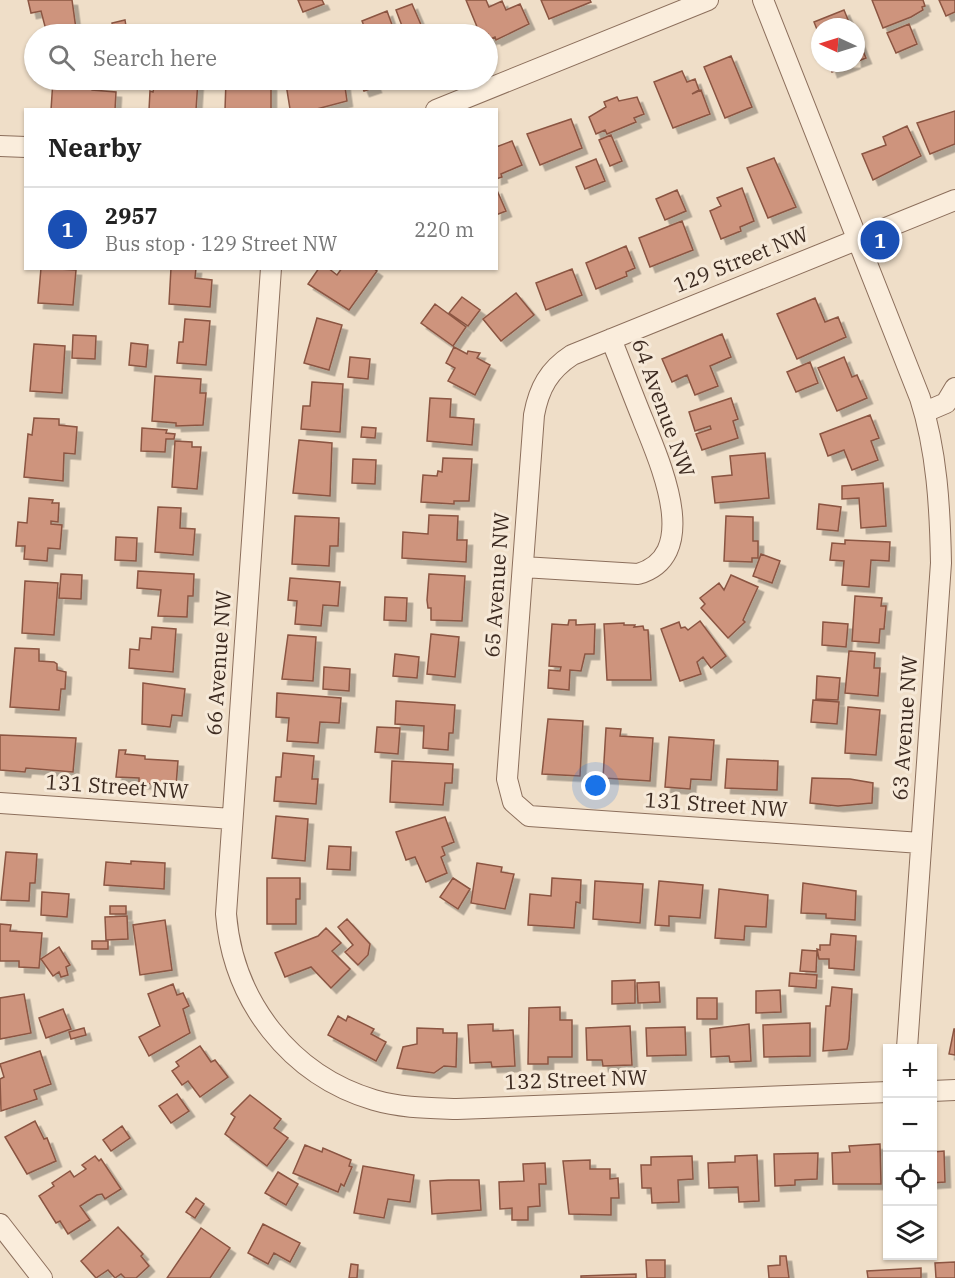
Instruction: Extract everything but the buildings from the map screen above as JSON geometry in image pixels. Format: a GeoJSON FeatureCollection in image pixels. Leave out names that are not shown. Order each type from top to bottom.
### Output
{"type":"FeatureCollection","features":[{"type":"Feature","properties":{"kind":"street"},"geometry":{"type":"LineString","coordinates":[[498,85],[708,0]]}},
{"type":"Feature","properties":{"kind":"street","name":"63 Avenue NW"},"geometry":{"type":"LineString","coordinates":[[763,0],[925,412],[936,480],[941,563],[907,1044]]}},
{"type":"Feature","properties":{"kind":"street"},"geometry":{"type":"LineString","coordinates":[[441,108],[485,90]]}},
{"type":"Feature","properties":{"kind":"street"},"geometry":{"type":"LineString","coordinates":[[0,146],[24,147]]}},
{"type":"Feature","properties":{"kind":"street","name":"129 Street NW"},"geometry":{"type":"LineString","coordinates":[[549,374],[572,355],[955,200]]}},
{"type":"Feature","properties":{"kind":"street","name":"66 Avenue NW"},"geometry":{"type":"LineString","coordinates":[[271,270],[226,914],[228,939],[247,996],[264,1024],[284,1046]]}},
{"type":"Feature","properties":{"kind":"street","name":"64 Avenue NW"},"geometry":{"type":"LineString","coordinates":[[523,567],[627,574],[651,570],[659,564],[668,551],[672,513],[667,483],[611,339]]}},
{"type":"Feature","properties":{"kind":"street","name":"65 Avenue NW"},"geometry":{"type":"LineString","coordinates":[[513,802],[507,779],[534,415],[537,398],[549,374]]}},
{"type":"Feature","properties":{"kind":"street"},"geometry":{"type":"LineString","coordinates":[[925,412],[946,402],[955,388]]}},
{"type":"Feature","properties":{"kind":"street","name":"131 Street NW"},"geometry":{"type":"LineString","coordinates":[[513,802],[529,816],[921,843]]}},
{"type":"Feature","properties":{"kind":"street","name":"131 Street NW"},"geometry":{"type":"LineString","coordinates":[[0,803],[231,819]]}},
{"type":"Feature","properties":{"kind":"street","name":"132 Street NW"},"geometry":{"type":"LineString","coordinates":[[284,1046],[339,1086],[375,1101],[411,1107],[457,1109],[883,1092]]}},
{"type":"Feature","properties":{"kind":"street"},"geometry":{"type":"LineString","coordinates":[[937,1090],[955,1090]]}},
{"type":"Feature","properties":{"kind":"street"},"geometry":{"type":"LineString","coordinates":[[0,1224],[42,1278]]}},
{"type":"Feature","properties":{"kind":"place","name":"2957"},"geometry":{"type":"Point","coordinates":[880,240]}}]}
